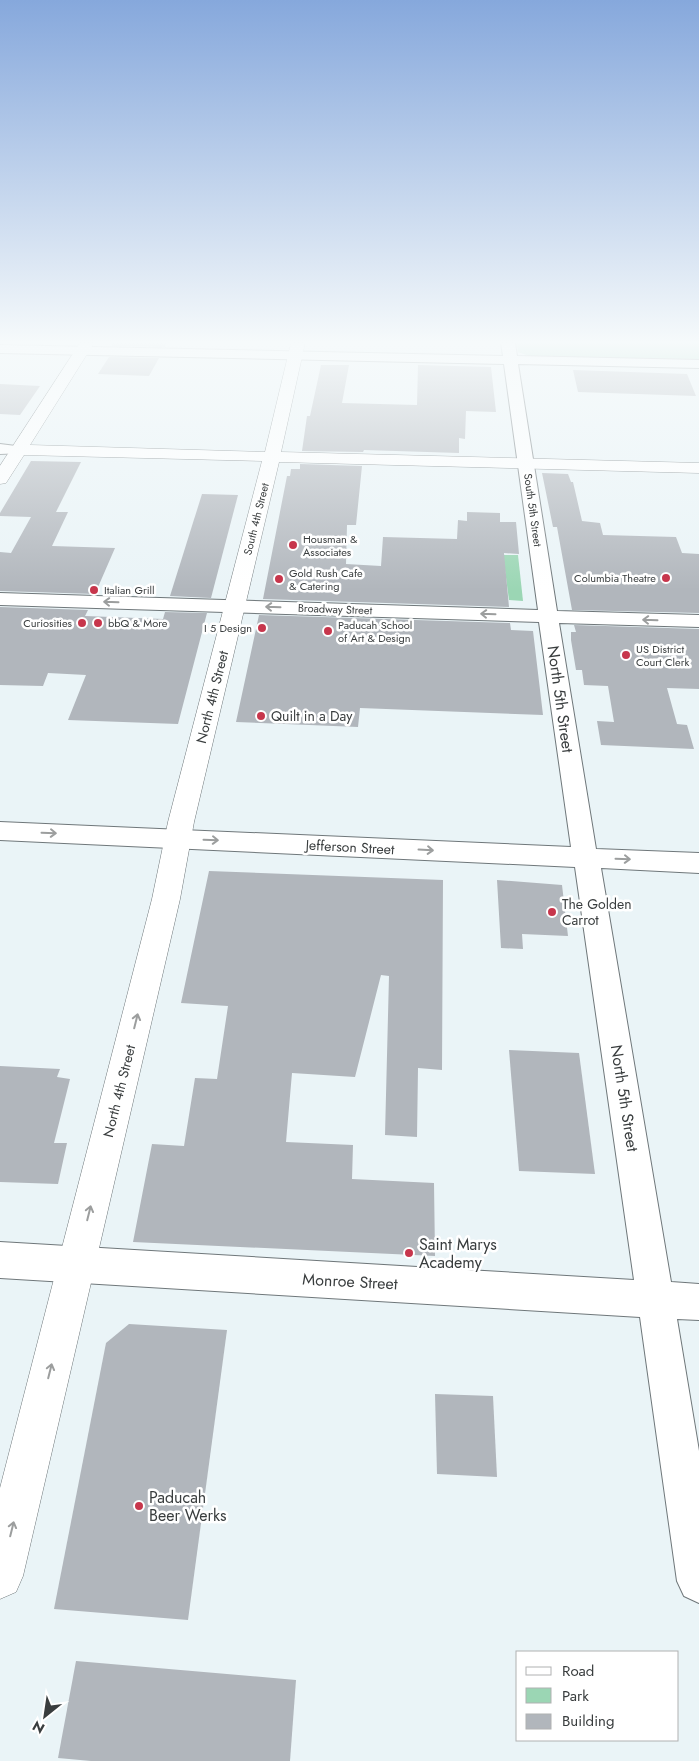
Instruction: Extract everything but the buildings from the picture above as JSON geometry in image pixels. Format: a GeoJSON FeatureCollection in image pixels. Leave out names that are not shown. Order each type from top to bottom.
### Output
{"type":"FeatureCollection","features":[{"type":"Feature","properties":{"kind":"main road"},"geometry":{"type":"LineString","coordinates":[[0,479],[34,425]]}},
{"type":"Feature","properties":{"kind":"main road","name":"South 4th Street"},"geometry":{"type":"LineString","coordinates":[[234,606],[279,425]]}},
{"type":"Feature","properties":{"kind":"main road"},"geometry":{"type":"LineString","coordinates":[[18,450],[699,468]]}},
{"type":"Feature","properties":{"kind":"main road","name":"North 4th Street"},"geometry":{"type":"LineString","coordinates":[[0,1576],[164,908],[181,822],[234,606]]}},
{"type":"Feature","properties":{"kind":"street","name":"South 5th Street"},"geometry":{"type":"LineString","coordinates":[[520,425],[549,616]]}},
{"type":"Feature","properties":{"kind":"street"},"geometry":{"type":"LineString","coordinates":[[0,449],[18,450]]}},
{"type":"Feature","properties":{"kind":"street","name":"Broadway Street"},"geometry":{"type":"LineString","coordinates":[[0,599],[699,621]]}},
{"type":"Feature","properties":{"kind":"street","name":"North 5th Street"},"geometry":{"type":"LineString","coordinates":[[549,616],[699,1581]]}},
{"type":"Feature","properties":{"kind":"street","name":"Jefferson Street"},"geometry":{"type":"LineString","coordinates":[[0,831],[699,863]]}},
{"type":"Feature","properties":{"kind":"street","name":"Monroe Street"},"geometry":{"type":"LineString","coordinates":[[0,1260],[699,1302]]}},
{"type":"Feature","properties":{"kind":"green space"},"geometry":{"type":"Polygon","coordinates":[[[503,555],[518,555],[523,601],[509,600],[503,555]]]}},
{"type":"Feature","properties":{"kind":"place","name":"Housman & Associates"},"geometry":{"type":"Point","coordinates":[293,545]}},
{"type":"Feature","properties":{"kind":"place","name":"Columbia Theatre"},"geometry":{"type":"Point","coordinates":[666,578]}},
{"type":"Feature","properties":{"kind":"place","name":"Gold Rush Cafe & Catering"},"geometry":{"type":"Point","coordinates":[279,579]}},
{"type":"Feature","properties":{"kind":"place","name":"Italian Grill"},"geometry":{"type":"Point","coordinates":[94,590]}},
{"type":"Feature","properties":{"kind":"place","name":"Curiosities"},"geometry":{"type":"Point","coordinates":[82,623]}},
{"type":"Feature","properties":{"kind":"place","name":"bbQ & More"},"geometry":{"type":"Point","coordinates":[98,623]}},
{"type":"Feature","properties":{"kind":"place","name":"I 5 Design"},"geometry":{"type":"Point","coordinates":[262,628]}},
{"type":"Feature","properties":{"kind":"place","name":"Paducah School of Art & Design"},"geometry":{"type":"Point","coordinates":[328,631]}},
{"type":"Feature","properties":{"kind":"place","name":"US District Court Clerk"},"geometry":{"type":"Point","coordinates":[626,655]}},
{"type":"Feature","properties":{"kind":"place","name":"Quilt in a Day"},"geometry":{"type":"Point","coordinates":[261,716]}},
{"type":"Feature","properties":{"kind":"place","name":"The Golden Carrot"},"geometry":{"type":"Point","coordinates":[552,912]}},
{"type":"Feature","properties":{"kind":"place","name":"Saint Marys Academy"},"geometry":{"type":"Point","coordinates":[409,1253]}},
{"type":"Feature","properties":{"kind":"place","name":"Paducah Beer Werks"},"geometry":{"type":"Point","coordinates":[139,1506]}}]}
